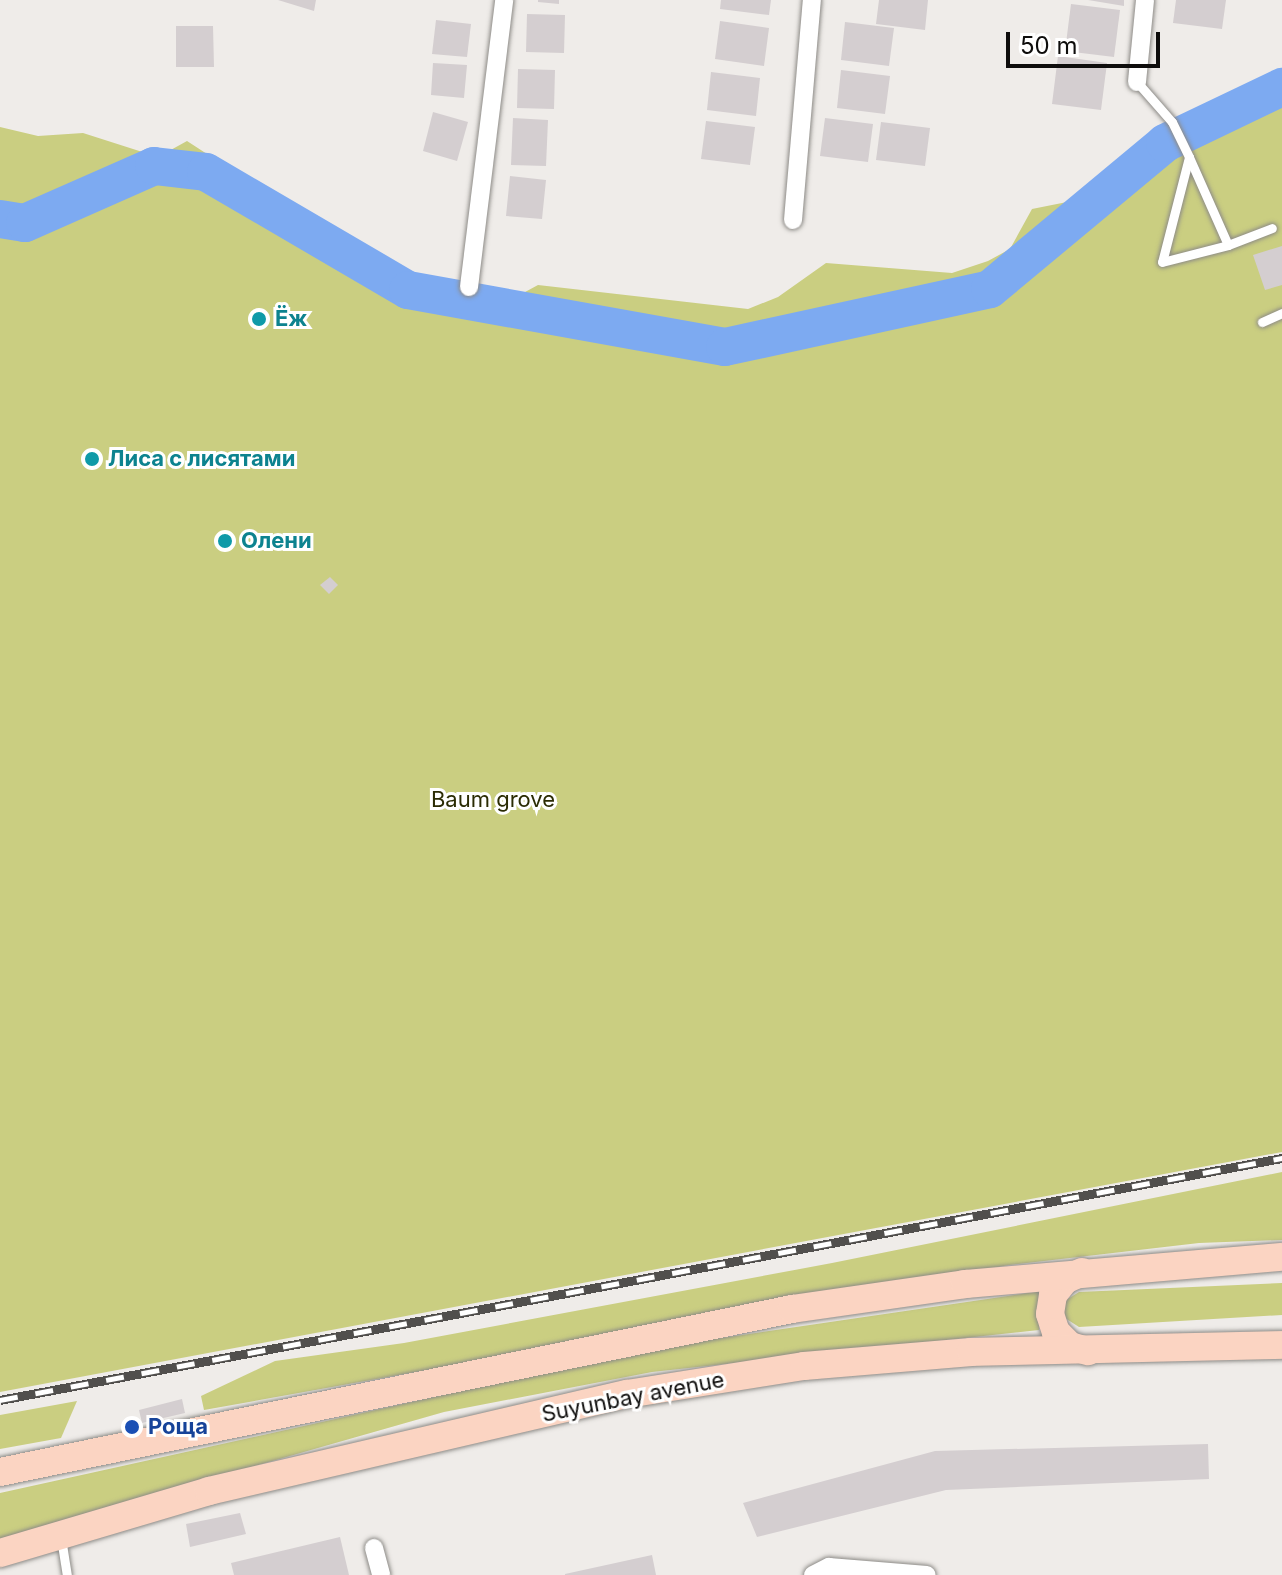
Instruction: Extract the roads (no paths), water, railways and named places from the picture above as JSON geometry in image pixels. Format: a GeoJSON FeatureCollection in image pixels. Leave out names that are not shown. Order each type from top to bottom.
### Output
{"type":"FeatureCollection","features":[{"type":"Feature","properties":{"kind":"main road"},"geometry":{"type":"LineString","coordinates":[[0,1472],[792,1309],[1082,1272],[1282,1257]]}},
{"type":"Feature","properties":{"kind":"main road"},"geometry":{"type":"LineString","coordinates":[[1082,1272],[1065,1280],[1053,1295],[1050,1314],[1056,1332],[1070,1346],[1088,1351]]}},
{"type":"Feature","properties":{"kind":"main road","name":"Suyunbay avenue"},"geometry":{"type":"LineString","coordinates":[[0,1553],[209,1491],[627,1394],[804,1366],[971,1352],[1282,1345]]}},
{"type":"Feature","properties":{"kind":"street"},"geometry":{"type":"LineString","coordinates":[[469,287],[504,0]]}},
{"type":"Feature","properties":{"kind":"street"},"geometry":{"type":"LineString","coordinates":[[793,220],[812,0]]}},
{"type":"Feature","properties":{"kind":"street"},"geometry":{"type":"LineString","coordinates":[[1137,82],[1145,0]]}},
{"type":"Feature","properties":{"kind":"street"},"geometry":{"type":"LineString","coordinates":[[374,1548],[381,1575]]}},
{"type":"Feature","properties":{"kind":"street"},"geometry":{"type":"LineString","coordinates":[[821,1571],[927,1575]]}},
{"type":"Feature","properties":{"kind":"lane"},"geometry":{"type":"LineString","coordinates":[[1137,82],[1172,122],[1228,245]]}},
{"type":"Feature","properties":{"kind":"lane"},"geometry":{"type":"LineString","coordinates":[[1189,157],[1162,262],[1228,245],[1272,228]]}},
{"type":"Feature","properties":{"kind":"lane"},"geometry":{"type":"LineString","coordinates":[[1262,322],[1282,313]]}},
{"type":"Feature","properties":{"kind":"lane"},"geometry":{"type":"LineString","coordinates":[[61,1535],[67,1575]]}},
{"type":"Feature","properties":{"kind":"waterway"},"geometry":{"type":"LineString","coordinates":[[0,219],[25,223],[154,166],[206,172],[408,290],[725,347],[990,289],[1165,143],[1282,87]]}},
{"type":"Feature","properties":{"kind":"railway"},"geometry":{"type":"LineString","coordinates":[[0,1400],[1282,1158]]}},
{"type":"Feature","properties":{"kind":"place","name":"Ёж"},"geometry":{"type":"Point","coordinates":[259,319]}},
{"type":"Feature","properties":{"kind":"place","name":"Лиса с лисятами"},"geometry":{"type":"Point","coordinates":[92,459]}},
{"type":"Feature","properties":{"kind":"place","name":"Олени"},"geometry":{"type":"Point","coordinates":[225,541]}},
{"type":"Feature","properties":{"kind":"place","name":"Роща"},"geometry":{"type":"Point","coordinates":[132,1427]}},
{"type":"Feature","properties":{"kind":"park label","name":"Baum grove"},"geometry":{"type":"Point","coordinates":[493,800]}}]}
